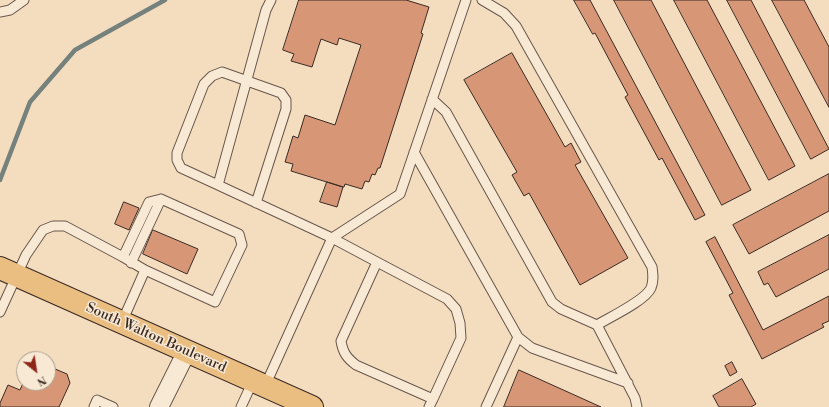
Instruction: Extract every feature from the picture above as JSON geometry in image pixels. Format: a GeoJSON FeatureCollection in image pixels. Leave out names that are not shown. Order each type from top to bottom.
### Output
{"type":"FeatureCollection","features":[{"type":"Feature","properties":{"kind":"main road","name":"South Walton Boulevard"},"geometry":{"type":"LineString","coordinates":[[8,272],[312,407]]}},
{"type":"Feature","properties":{"kind":"street"},"geometry":{"type":"LineString","coordinates":[[159,407],[187,351]]}},
{"type":"Feature","properties":{"kind":"lane"},"geometry":{"type":"LineString","coordinates":[[0,12],[10,10],[24,0]]}},
{"type":"Feature","properties":{"kind":"lane"},"geometry":{"type":"LineString","coordinates":[[218,185],[266,10],[271,0]]}},
{"type":"Feature","properties":{"kind":"lane"},"geometry":{"type":"LineString","coordinates":[[241,407],[259,383],[332,238],[400,194],[466,0]]}},
{"type":"Feature","properties":{"kind":"lane"},"geometry":{"type":"LineString","coordinates":[[482,0],[504,13],[516,26],[652,267],[653,278],[651,288],[645,296],[597,325]]}},
{"type":"Feature","properties":{"kind":"lane"},"geometry":{"type":"LineString","coordinates":[[256,203],[286,109],[286,100],[281,93],[222,72],[212,76],[204,84],[177,153],[177,160],[181,168],[256,203],[332,238],[447,299],[456,309],[460,323],[460,338],[431,403],[356,366],[347,359],[342,350],[341,341],[377,262]]}},
{"type":"Feature","properties":{"kind":"lane"},"geometry":{"type":"LineString","coordinates":[[432,100],[446,112],[552,302],[561,309],[597,325],[628,383],[635,398],[637,407]]}},
{"type":"Feature","properties":{"kind":"lane"},"geometry":{"type":"LineString","coordinates":[[414,152],[518,337],[532,348],[628,383]]}},
{"type":"Feature","properties":{"kind":"lane"},"geometry":{"type":"LineString","coordinates":[[130,263],[161,199]]}},
{"type":"Feature","properties":{"kind":"lane"},"geometry":{"type":"LineString","coordinates":[[0,312],[8,272],[26,255],[43,230],[53,226],[65,226],[123,257],[130,263],[215,302],[242,245],[238,234],[161,199],[149,202],[123,257]]}},
{"type":"Feature","properties":{"kind":"lane"},"geometry":{"type":"LineString","coordinates":[[122,322],[145,270]]}},
{"type":"Feature","properties":{"kind":"lane"},"geometry":{"type":"LineString","coordinates":[[486,407],[518,337]]}},
{"type":"Feature","properties":{"kind":"lane"},"geometry":{"type":"LineString","coordinates":[[94,407],[97,400],[113,407]]}},
{"type":"Feature","properties":{"kind":"building"},"geometry":{"type":"Polygon","coordinates":[[[299,0],[406,0],[429,7],[421,33],[423,34],[380,168],[378,168],[375,175],[372,174],[369,182],[365,181],[362,189],[345,184],[343,187],[291,171],[293,164],[285,162],[293,136],[298,138],[305,115],[335,125],[361,45],[339,38],[337,45],[321,39],[312,67],[291,61],[294,54],[283,50],[299,0]]]}},
{"type":"Feature","properties":{"kind":"building"},"geometry":{"type":"Polygon","coordinates":[[[574,0],[590,0],[705,215],[695,220],[662,158],[659,160],[625,97],[628,95],[595,33],[593,34],[574,0]]]}},
{"type":"Feature","properties":{"kind":"building"},"geometry":{"type":"Polygon","coordinates":[[[614,0],[651,0],[751,190],[722,205],[614,0]]]}},
{"type":"Feature","properties":{"kind":"building"},"geometry":{"type":"Polygon","coordinates":[[[674,0],[707,0],[795,166],[769,180],[674,0]]]}},
{"type":"Feature","properties":{"kind":"building"},"geometry":{"type":"Polygon","coordinates":[[[727,0],[751,0],[829,149],[811,159],[727,0]]]}},
{"type":"Feature","properties":{"kind":"building"},"geometry":{"type":"Polygon","coordinates":[[[772,0],[804,0],[829,47],[829,107],[772,0]]]}},
{"type":"Feature","properties":{"kind":"building"},"geometry":{"type":"Polygon","coordinates":[[[512,53],[565,147],[571,143],[581,162],[575,165],[628,258],[580,285],[529,193],[524,196],[512,175],[517,172],[464,80],[512,53]]]}},
{"type":"Feature","properties":{"kind":"building"},"geometry":{"type":"Polygon","coordinates":[[[829,174],[829,211],[749,254],[733,225],[829,174]]]}},
{"type":"Feature","properties":{"kind":"building"},"geometry":{"type":"Polygon","coordinates":[[[327,182],[343,187],[337,207],[320,202],[327,182]]]}},
{"type":"Feature","properties":{"kind":"building"},"geometry":{"type":"Polygon","coordinates":[[[124,202],[139,208],[129,230],[115,224],[124,202]]]}},
{"type":"Feature","properties":{"kind":"building"},"geometry":{"type":"Polygon","coordinates":[[[153,230],[198,249],[187,274],[143,254],[153,230]]]}},
{"type":"Feature","properties":{"kind":"building"},"geometry":{"type":"Polygon","coordinates":[[[829,235],[829,269],[776,297],[768,283],[764,285],[758,272],[829,235]]]}},
{"type":"Feature","properties":{"kind":"building"},"geometry":{"type":"Polygon","coordinates":[[[715,237],[763,330],[829,296],[829,321],[822,324],[824,327],[762,359],[729,295],[733,293],[706,242],[715,237]]]}},
{"type":"Feature","properties":{"kind":"building"},"geometry":{"type":"Polygon","coordinates":[[[732,362],[737,372],[730,376],[725,366],[732,362]]]}},
{"type":"Feature","properties":{"kind":"building"},"geometry":{"type":"Polygon","coordinates":[[[56,369],[67,374],[70,383],[59,407],[0,407],[0,403],[8,385],[16,388],[16,391],[56,391],[56,369]]]}},
{"type":"Feature","properties":{"kind":"building"},"geometry":{"type":"Polygon","coordinates":[[[519,370],[601,407],[504,407],[519,370]]]}},
{"type":"Feature","properties":{"kind":"building"},"geometry":{"type":"Polygon","coordinates":[[[742,379],[756,404],[751,407],[719,407],[713,396],[742,379]]]}},
{"type":"Feature","properties":{"kind":"waterway"},"geometry":{"type":"LineString","coordinates":[[0,180],[30,102],[75,50],[165,0]]}}]}
